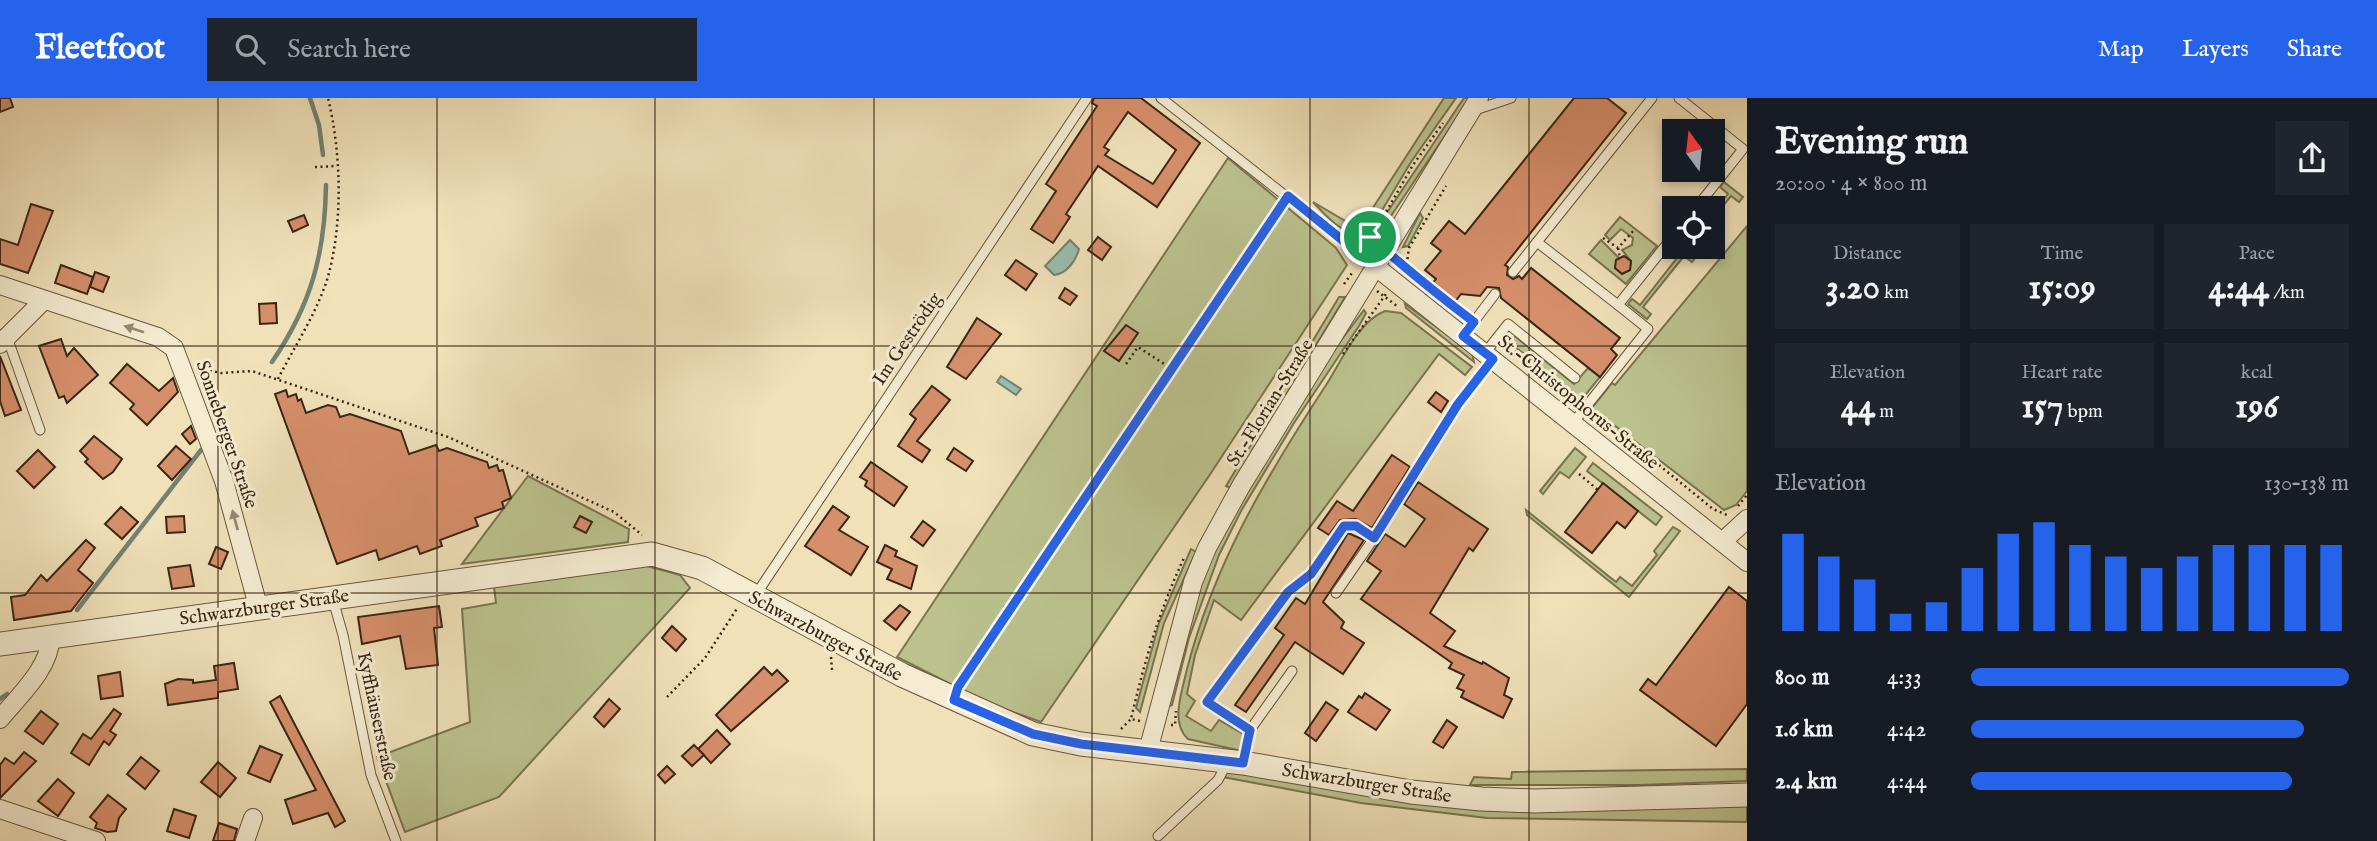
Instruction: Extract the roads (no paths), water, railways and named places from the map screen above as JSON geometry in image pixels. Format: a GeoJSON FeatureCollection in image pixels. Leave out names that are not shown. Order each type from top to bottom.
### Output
{"type":"FeatureCollection","features":[{"type":"Feature","properties":{"kind":"street","name":"St.-Florian-Straße"},"geometry":{"type":"LineString","coordinates":[[1148,751],[1181,618],[1207,548],[1369,262],[1387,252],[1474,105]]}},
{"type":"Feature","properties":{"kind":"street","name":"St.-Christophorus-Straße"},"geometry":{"type":"LineString","coordinates":[[1369,262],[1747,562]]}},
{"type":"Feature","properties":{"kind":"street","name":"Sonneberger Straße"},"geometry":{"type":"LineString","coordinates":[[0,285],[43,302],[158,337],[174,348],[224,481],[255,596]]}},
{"type":"Feature","properties":{"kind":"street"},"geometry":{"type":"LineString","coordinates":[[3,341],[43,302]]}},
{"type":"Feature","properties":{"kind":"street"},"geometry":{"type":"LineString","coordinates":[[1722,542],[1746,521]]}},
{"type":"Feature","properties":{"kind":"street","name":"Schwarzburger Straße"},"geometry":{"type":"LineString","coordinates":[[0,644],[50,638],[255,596],[332,596],[652,554],[702,568],[954,700],[1033,734],[1081,744],[1235,762],[1411,792],[1481,799],[1535,801],[1747,795]]}},
{"type":"Feature","properties":{"kind":"street"},"geometry":{"type":"LineString","coordinates":[[0,719],[36,673],[50,646],[50,638]]}},
{"type":"Feature","properties":{"kind":"street"},"geometry":{"type":"LineString","coordinates":[[0,809],[96,841]]}},
{"type":"Feature","properties":{"kind":"street"},"geometry":{"type":"LineString","coordinates":[[245,841],[253,818]]}},
{"type":"Feature","properties":{"kind":"lane","name":"Im Geströdig"},"geometry":{"type":"LineString","coordinates":[[750,595],[1087,98]]}},
{"type":"Feature","properties":{"kind":"lane"},"geometry":{"type":"LineString","coordinates":[[1161,98],[1369,262]]}},
{"type":"Feature","properties":{"kind":"lane"},"geometry":{"type":"LineString","coordinates":[[1474,105],[1511,98]]}},
{"type":"Feature","properties":{"kind":"lane"},"geometry":{"type":"LineString","coordinates":[[1513,272],[1652,98]]}},
{"type":"Feature","properties":{"kind":"lane"},"geometry":{"type":"LineString","coordinates":[[1679,98],[1743,149],[1706,196]]}},
{"type":"Feature","properties":{"kind":"lane"},"geometry":{"type":"LineString","coordinates":[[1537,242],[1648,329],[1573,423]]}},
{"type":"Feature","properties":{"kind":"lane"},"geometry":{"type":"LineString","coordinates":[[1618,305],[1662,250]]}},
{"type":"Feature","properties":{"kind":"lane"},"geometry":{"type":"LineString","coordinates":[[1463,336],[1495,294]]}},
{"type":"Feature","properties":{"kind":"lane"},"geometry":{"type":"LineString","coordinates":[[1336,593],[1374,538],[1508,324],[1575,378]]}},
{"type":"Feature","properties":{"kind":"lane"},"geometry":{"type":"LineString","coordinates":[[3,341],[40,430]]}},
{"type":"Feature","properties":{"kind":"lane"},"geometry":{"type":"LineString","coordinates":[[1250,730],[1207,702],[1288,592],[1311,574],[1344,526],[1356,526],[1374,538]]}},
{"type":"Feature","properties":{"kind":"lane","name":"Kyffhäuserstraße"},"geometry":{"type":"LineString","coordinates":[[332,596],[343,635],[371,775],[396,841]]}},
{"type":"Feature","properties":{"kind":"lane"},"geometry":{"type":"LineString","coordinates":[[1158,836],[1235,762],[1250,730],[1292,671]]}},
{"type":"Feature","properties":{"kind":"waterway"},"geometry":{"type":"LineString","coordinates":[[310,98],[319,125],[323,155]]}},
{"type":"Feature","properties":{"kind":"waterway"},"geometry":{"type":"LineString","coordinates":[[272,362],[297,320],[313,278],[323,234],[326,185]]}},
{"type":"Feature","properties":{"kind":"waterway"},"geometry":{"type":"LineString","coordinates":[[77,610],[201,450]]}},
{"type":"Feature","properties":{"kind":"waterway"},"geometry":{"type":"LineString","coordinates":[[0,699],[7,694]]}}]}
